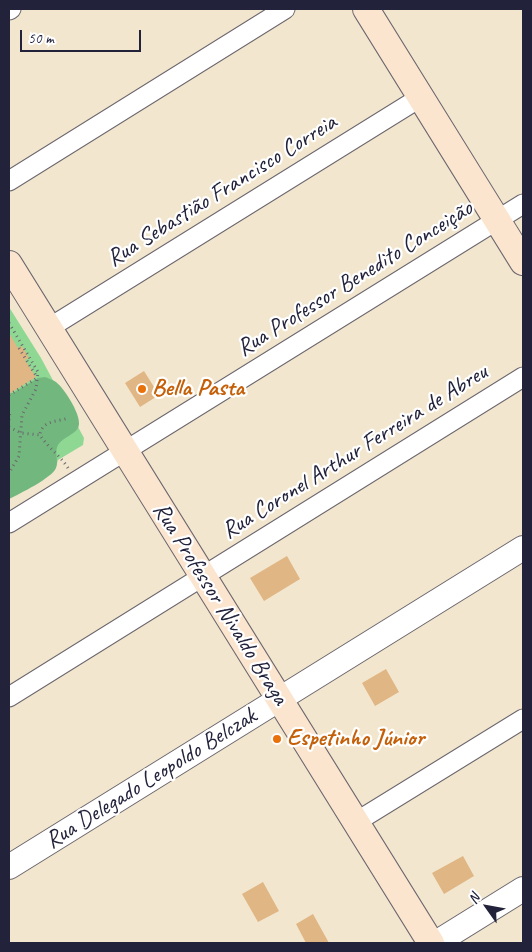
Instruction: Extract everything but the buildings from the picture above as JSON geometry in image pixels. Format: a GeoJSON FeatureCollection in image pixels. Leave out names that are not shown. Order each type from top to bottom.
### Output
{"type":"FeatureCollection","features":[{"type":"Feature","properties":{"kind":"main road"},"geometry":{"type":"LineString","coordinates":[[366,9],[523,262]]}},
{"type":"Feature","properties":{"kind":"main road","name":"Rua Professor Nivaldo Braga"},"geometry":{"type":"LineString","coordinates":[[9,264],[432,943]]}},
{"type":"Feature","properties":{"kind":"street"},"geometry":{"type":"LineString","coordinates":[[9,181],[285,9]]}},
{"type":"Feature","properties":{"kind":"street","name":"Rua Sebastião Francisco Correia"},"geometry":{"type":"LineString","coordinates":[[49,328],[421,97]]}},
{"type":"Feature","properties":{"kind":"street","name":"Rua Professor Benedito Conceição"},"geometry":{"type":"LineString","coordinates":[[9,523],[523,204]]}},
{"type":"Feature","properties":{"kind":"street","name":"Rua Coronel Arthur Ferreira de Abreu"},"geometry":{"type":"LineString","coordinates":[[9,697],[523,377]]}},
{"type":"Feature","properties":{"kind":"street","name":"Rua Delegado Leopoldo Belczak"},"geometry":{"type":"LineString","coordinates":[[9,867],[523,548]]}},
{"type":"Feature","properties":{"kind":"street"},"geometry":{"type":"LineString","coordinates":[[356,822],[523,719]]}},
{"type":"Feature","properties":{"kind":"street"},"geometry":{"type":"LineString","coordinates":[[436,943],[523,889]]}},
{"type":"Feature","properties":{"kind":"path"},"geometry":{"type":"LineString","coordinates":[[9,323],[36,367],[38,378],[36,389],[22,415],[19,456],[9,472]]}},
{"type":"Feature","properties":{"kind":"path"},"geometry":{"type":"LineString","coordinates":[[19,348],[38,378]]}},
{"type":"Feature","properties":{"kind":"path"},"geometry":{"type":"LineString","coordinates":[[9,395],[38,378]]}},
{"type":"Feature","properties":{"kind":"path"},"geometry":{"type":"LineString","coordinates":[[9,420],[10,412]]}},
{"type":"Feature","properties":{"kind":"path"},"geometry":{"type":"LineString","coordinates":[[68,418],[59,422],[46,423],[42,426],[40,435],[46,445],[62,458],[68,469]]}},
{"type":"Feature","properties":{"kind":"path"},"geometry":{"type":"LineString","coordinates":[[9,428],[40,435]]}},
{"type":"Feature","properties":{"kind":"green space"},"geometry":{"type":"Polygon","coordinates":[[[9,307],[41,358],[84,438],[83,445],[58,460],[56,467],[9,496],[9,307]]]}},
{"type":"Feature","properties":{"kind":"green space"},"geometry":{"type":"Polygon","coordinates":[[[45,377],[56,382],[64,390],[76,411],[79,423],[78,428],[58,445],[56,451],[57,465],[53,472],[35,485],[9,499],[9,393],[13,393],[38,378],[45,377]]]}},
{"type":"Feature","properties":{"kind":"place","name":"Bella Pasta"},"geometry":{"type":"Point","coordinates":[142,389]}},
{"type":"Feature","properties":{"kind":"place","name":"Espetinho Júnior"},"geometry":{"type":"Point","coordinates":[277,739]}}]}
